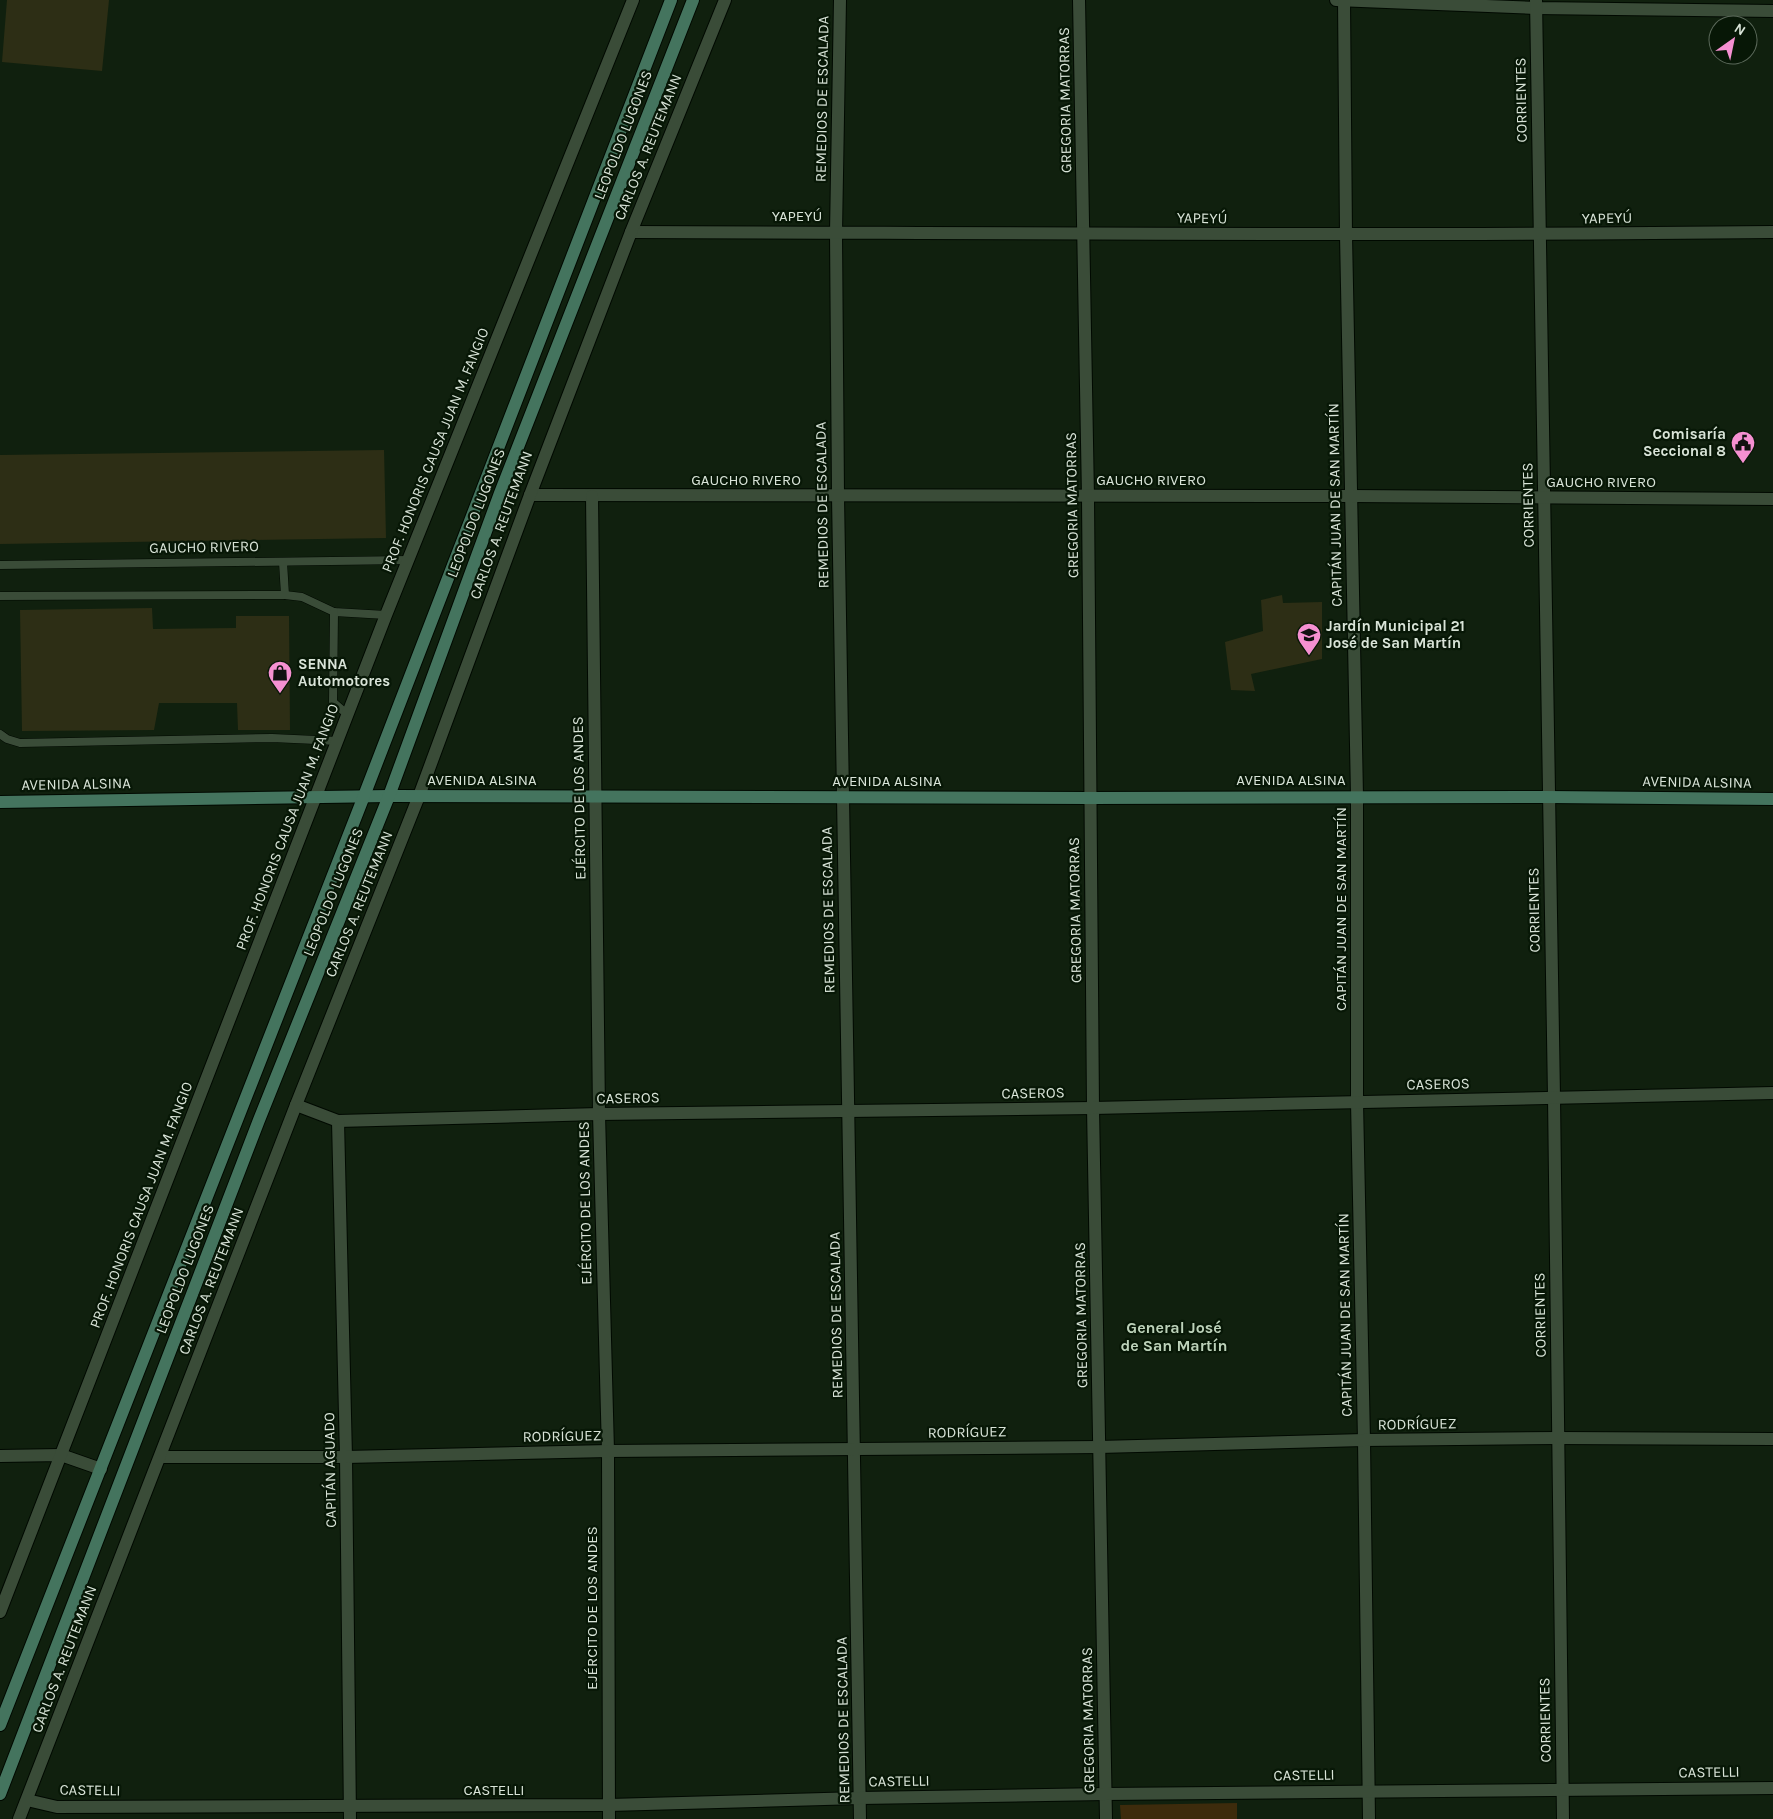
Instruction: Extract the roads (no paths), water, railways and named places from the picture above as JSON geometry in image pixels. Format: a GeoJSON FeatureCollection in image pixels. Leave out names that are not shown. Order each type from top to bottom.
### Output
{"type":"FeatureCollection","features":[{"type":"Feature","properties":{"kind":"main road","name":"LEOPOLDO LUGONES"},"geometry":{"type":"LineString","coordinates":[[0,1724],[364,796],[671,0]]}},
{"type":"Feature","properties":{"kind":"main road","name":"LEOPOLDO LUGONES"},"geometry":{"type":"LineString","coordinates":[[0,1794],[260,1120],[389,796],[504,484],[693,0]]}},
{"type":"Feature","properties":{"kind":"main road","name":"AVENIDA ALSINA"},"geometry":{"type":"LineString","coordinates":[[0,802],[364,796],[1090,798],[1357,796],[1773,799]]}},
{"type":"Feature","properties":{"kind":"street","name":"PROF. HONORIS CAUSA JUAN M. FANGIO"},"geometry":{"type":"LineString","coordinates":[[0,1612],[386,615],[633,0]]}},
{"type":"Feature","properties":{"kind":"street","name":"CARLOS A. REUTEMANN"},"geometry":{"type":"LineString","coordinates":[[19,1819],[296,1105],[419,796],[530,495],[631,232],[725,0]]}},
{"type":"Feature","properties":{"kind":"street","name":"REMEDIOS DE ESCALADA"},"geometry":{"type":"LineString","coordinates":[[840,0],[836,232],[838,496],[860,1819]]}},
{"type":"Feature","properties":{"kind":"street","name":"GREGORIA MATORRAS"},"geometry":{"type":"LineString","coordinates":[[1079,0],[1088,496],[1093,1108],[1106,1819]]}},
{"type":"Feature","properties":{"kind":"street"},"geometry":{"type":"LineString","coordinates":[[1336,0],[1773,10]]}},
{"type":"Feature","properties":{"kind":"street","name":"CAPITÁN JUAN DE SAN MARTÍN"},"geometry":{"type":"LineString","coordinates":[[1344,0],[1346,235],[1357,796],[1357,1102],[1369,1819]]}},
{"type":"Feature","properties":{"kind":"street","name":"CORRIENTES"},"geometry":{"type":"LineString","coordinates":[[1536,4],[1554,1097],[1563,1819]]}},
{"type":"Feature","properties":{"kind":"street","name":"YAPEYÚ"},"geometry":{"type":"LineString","coordinates":[[631,232],[1346,235],[1773,232]]}},
{"type":"Feature","properties":{"kind":"street","name":"GAUCHO RIVERO"},"geometry":{"type":"LineString","coordinates":[[530,495],[1352,496],[1773,499]]}},
{"type":"Feature","properties":{"kind":"street","name":"EJÉRCITO DE LOS ANDES"},"geometry":{"type":"LineString","coordinates":[[592,496],[599,1114],[608,1451],[609,1819]]}},
{"type":"Feature","properties":{"kind":"street","name":"CASEROS"},"geometry":{"type":"LineString","coordinates":[[296,1105],[338,1122],[599,1114],[1093,1108],[1773,1093]]}},
{"type":"Feature","properties":{"kind":"street","name":"CAPITÁN AGUADO"},"geometry":{"type":"LineString","coordinates":[[338,1122],[346,1457],[350,1813]]}},
{"type":"Feature","properties":{"kind":"street","name":"RODRÍGUEZ"},"geometry":{"type":"LineString","coordinates":[[161,1457],[346,1457],[608,1451],[1099,1447],[1364,1440],[1557,1438],[1773,1439]]}},
{"type":"Feature","properties":{"kind":"street"},"geometry":{"type":"LineString","coordinates":[[0,1456],[61,1455],[100,1469]]}},
{"type":"Feature","properties":{"kind":"street","name":"CASTELLI"},"geometry":{"type":"LineString","coordinates":[[27,1800],[58,1813],[350,1813],[860,1798],[1368,1790],[1773,1788]]}},
{"type":"Feature","properties":{"kind":"lane","name":"GAUCHO RIVERO"},"geometry":{"type":"LineString","coordinates":[[0,566],[409,560]]}},
{"type":"Feature","properties":{"kind":"lane"},"geometry":{"type":"LineString","coordinates":[[283,562],[285,595]]}},
{"type":"Feature","properties":{"kind":"lane"},"geometry":{"type":"LineString","coordinates":[[0,596],[285,595],[302,597],[334,612],[386,615]]}},
{"type":"Feature","properties":{"kind":"lane"},"geometry":{"type":"LineString","coordinates":[[334,612],[333,702],[348,715]]}},
{"type":"Feature","properties":{"kind":"lane"},"geometry":{"type":"LineString","coordinates":[[0,734],[7,739],[20,743],[272,738],[338,741]]}},
{"type":"Feature","properties":{"kind":"place","name":"Comisaría Seccional 8"},"geometry":{"type":"Point","coordinates":[1743,464]}},
{"type":"Feature","properties":{"kind":"place","name":"Jardín Municipal 21 José de San Martín"},"geometry":{"type":"Point","coordinates":[1309,656]}},
{"type":"Feature","properties":{"kind":"place","name":"SENNA Automotores"},"geometry":{"type":"Point","coordinates":[280,694]}},
{"type":"Feature","properties":{"kind":"district","name":"General José de San Martín"},"geometry":{"type":"Point","coordinates":[1174,1336]}}]}
